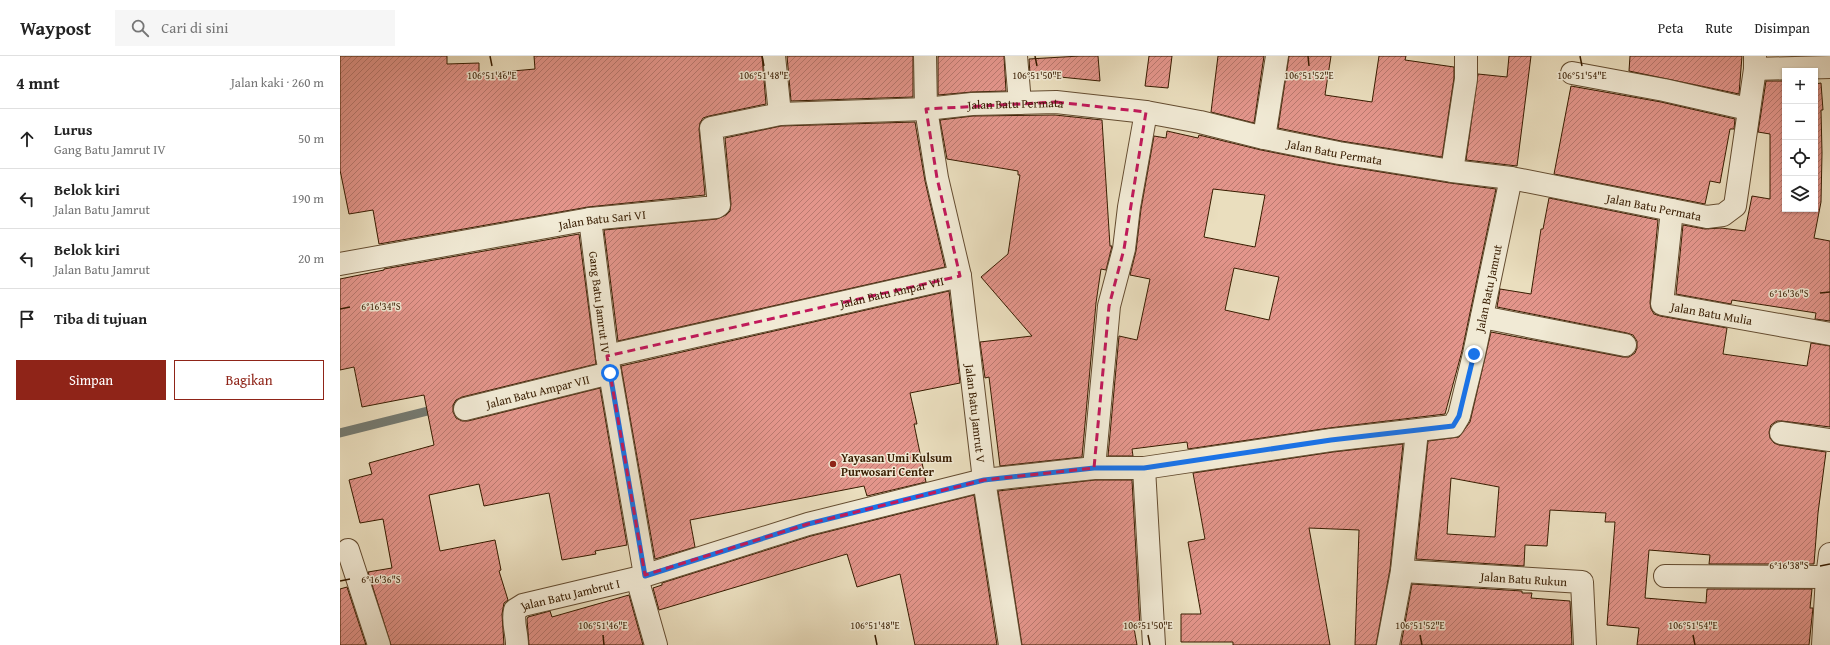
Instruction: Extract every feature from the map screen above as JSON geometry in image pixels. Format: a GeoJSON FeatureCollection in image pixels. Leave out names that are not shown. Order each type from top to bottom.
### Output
{"type":"FeatureCollection","features":[{"type":"Feature","properties":{"kind":"street"},"geometry":{"type":"LineString","coordinates":[[774,56],[780,114]]}},
{"type":"Feature","properties":{"kind":"street","name":"Jalan Batu Ampar VII"},"geometry":{"type":"LineString","coordinates":[[465,409],[609,365],[960,276],[937,178],[926,109],[926,56]]}},
{"type":"Feature","properties":{"kind":"street"},"geometry":{"type":"LineString","coordinates":[[1016,56],[1020,103]]}},
{"type":"Feature","properties":{"kind":"street"},"geometry":{"type":"LineString","coordinates":[[1264,138],[1278,56]]}},
{"type":"Feature","properties":{"kind":"street"},"geometry":{"type":"LineString","coordinates":[[1452,171],[1466,78],[1466,56]]}},
{"type":"Feature","properties":{"kind":"street"},"geometry":{"type":"LineString","coordinates":[[1755,62],[1830,67]]}},
{"type":"Feature","properties":{"kind":"street","name":"Jalan Batu Permata"},"geometry":{"type":"LineString","coordinates":[[780,114],[926,109],[972,104],[1056,102],[1146,112],[1200,122],[1264,138],[1452,171],[1511,178],[1707,217],[1723,215],[1735,206],[1755,62]]}},
{"type":"Feature","properties":{"kind":"street"},"geometry":{"type":"LineString","coordinates":[[1572,73],[1664,90],[1748,108]]}},
{"type":"Feature","properties":{"kind":"street"},"geometry":{"type":"LineString","coordinates":[[1094,468],[1109,306],[1124,249],[1129,207],[1146,112]]}},
{"type":"Feature","properties":{"kind":"street","name":"Jalan Batu Sari VI"},"geometry":{"type":"LineString","coordinates":[[341,260],[590,219],[718,206],[711,128],[780,114]]}},
{"type":"Feature","properties":{"kind":"street","name":"Jalan Batu Jamrut"},"geometry":{"type":"LineString","coordinates":[[641,577],[808,524],[984,480],[1094,468],[1144,468],[1331,440],[1453,426],[1459,416],[1482,317],[1511,178]]}},
{"type":"Feature","properties":{"kind":"street","name":"Jalan Batu Mulia"},"geometry":{"type":"LineString","coordinates":[[1672,210],[1662,304],[1830,334]]}},
{"type":"Feature","properties":{"kind":"street","name":"Gang Batu Jamrut IV"},"geometry":{"type":"LineString","coordinates":[[590,219],[609,365],[641,577],[656,645]]}},
{"type":"Feature","properties":{"kind":"street","name":"Jalan Batu Jamrut V"},"geometry":{"type":"LineString","coordinates":[[960,276],[984,480],[1010,645]]}},
{"type":"Feature","properties":{"kind":"street"},"geometry":{"type":"LineString","coordinates":[[1482,317],[1624,345]]}},
{"type":"Feature","properties":{"kind":"street"},"geometry":{"type":"LineString","coordinates":[[1388,645],[1402,572],[1417,431]]}},
{"type":"Feature","properties":{"kind":"street"},"geometry":{"type":"LineString","coordinates":[[1780,433],[1830,440]]}},
{"type":"Feature","properties":{"kind":"street"},"geometry":{"type":"LineString","coordinates":[[1144,468],[1154,645]]}},
{"type":"Feature","properties":{"kind":"street"},"geometry":{"type":"LineString","coordinates":[[348,550],[379,645]]}},
{"type":"Feature","properties":{"kind":"street"},"geometry":{"type":"LineString","coordinates":[[1823,645],[1827,577],[1830,554]]}},
{"type":"Feature","properties":{"kind":"street","name":"Jalan Batu Rukun"},"geometry":{"type":"LineString","coordinates":[[1402,572],[1582,582],[1585,645]]}},
{"type":"Feature","properties":{"kind":"street"},"geometry":{"type":"LineString","coordinates":[[1665,576],[1827,577]]}},
{"type":"Feature","properties":{"kind":"street","name":"Jalan Batu Jambrut I"},"geometry":{"type":"LineString","coordinates":[[517,645],[517,637],[513,619],[515,610],[523,605],[641,577]]}},
{"type":"Feature","properties":{"kind":"highlighted area"},"geometry":{"type":"Polygon","coordinates":[[[1056,102],[1146,112],[1124,249],[1109,306],[1094,468],[984,480],[808,524],[645,575],[607,356],[960,276],[937,178],[926,109],[1056,102]]]}},
{"type":"Feature","properties":{"kind":"building"},"geometry":{"type":"Polygon","coordinates":[[[340,56],[447,56],[447,64],[479,63],[479,74],[535,69],[534,56],[762,56],[766,104],[703,118],[699,129],[705,195],[588,207],[379,244],[373,210],[349,214],[340,170],[340,56]]]}},
{"type":"Feature","properties":{"kind":"building"},"geometry":{"type":"Polygon","coordinates":[[[787,56],[913,56],[913,97],[791,101],[787,56]]]}},
{"type":"Feature","properties":{"kind":"building"},"geometry":{"type":"Polygon","coordinates":[[[938,56],[1004,56],[1006,91],[938,95],[938,56]]]}},
{"type":"Feature","properties":{"kind":"building"},"geometry":{"type":"Polygon","coordinates":[[[1098,56],[1100,81],[1030,74],[1029,59],[1098,56]]]}},
{"type":"Feature","properties":{"kind":"building"},"geometry":{"type":"Polygon","coordinates":[[[1149,56],[1172,56],[1168,88],[1145,86],[1149,56]]]}},
{"type":"Feature","properties":{"kind":"building"},"geometry":{"type":"Polygon","coordinates":[[[1218,56],[1264,56],[1254,123],[1211,112],[1218,56]]]}},
{"type":"Feature","properties":{"kind":"building"},"geometry":{"type":"Polygon","coordinates":[[[1289,56],[1331,56],[1325,95],[1372,102],[1379,56],[1406,56],[1405,60],[1454,67],[1454,78],[1442,157],[1341,141],[1278,128],[1289,56]]]}},
{"type":"Feature","properties":{"kind":"building"},"geometry":{"type":"Polygon","coordinates":[[[1509,56],[1531,56],[1517,166],[1466,160],[1478,74],[1507,77],[1509,56]]]}},
{"type":"Feature","properties":{"kind":"building"},"geometry":{"type":"Polygon","coordinates":[[[1630,56],[1742,56],[1739,94],[1629,71],[1630,56]]]}},
{"type":"Feature","properties":{"kind":"building"},"geometry":{"type":"Polygon","coordinates":[[[1766,81],[1782,81],[1782,212],[1818,212],[1818,84],[1821,83],[1823,110],[1821,110],[1821,202],[1814,238],[1830,241],[1830,321],[1815,319],[1816,313],[1732,300],[1731,304],[1676,294],[1683,225],[1705,229],[1721,228],[1745,231],[1752,196],[1770,199],[1770,134],[1758,132],[1766,81]]]}},
{"type":"Feature","properties":{"kind":"building"},"geometry":{"type":"Polygon","coordinates":[[[1571,86],[1661,102],[1735,119],[1734,129],[1730,129],[1720,183],[1710,181],[1705,204],[1554,174],[1571,86]]]}},
{"type":"Feature","properties":{"kind":"building"},"geometry":{"type":"Polygon","coordinates":[[[1055,115],[1102,120],[1110,246],[1112,246],[1106,270],[1101,269],[1096,303],[1082,457],[1000,466],[989,377],[985,378],[980,342],[1032,336],[981,277],[1008,254],[1020,175],[1018,175],[1018,171],[947,159],[940,120],[973,116],[1055,115]]]}},
{"type":"Feature","properties":{"kind":"building"},"geometry":{"type":"Polygon","coordinates":[[[915,122],[925,181],[945,267],[618,341],[604,230],[717,219],[726,215],[730,211],[731,204],[725,138],[781,126],[915,122]]]}},
{"type":"Feature","properties":{"kind":"building"},"geometry":{"type":"Polygon","coordinates":[[[1167,131],[1198,138],[1199,135],[1261,150],[1337,165],[1496,189],[1462,351],[1445,414],[1329,428],[1188,449],[1187,442],[1132,449],[1133,456],[1108,456],[1119,336],[1137,340],[1150,279],[1130,275],[1136,251],[1141,209],[1154,136],[1166,138],[1167,131]],[[1213,189],[1204,237],[1255,247],[1265,195],[1213,189]],[[1234,268],[1225,310],[1269,320],[1279,277],[1234,268]]]}},
{"type":"Feature","properties":{"kind":"building"},"geometry":{"type":"Polygon","coordinates":[[[1549,198],[1658,220],[1650,303],[1654,314],[1727,328],[1723,354],[1807,366],[1811,343],[1830,346],[1830,427],[1777,421],[1771,425],[1769,432],[1770,438],[1774,443],[1779,445],[1826,452],[1818,513],[1814,564],[1709,564],[1710,555],[1649,550],[1645,598],[1706,603],[1707,589],[1812,589],[1810,608],[1813,608],[1809,645],[1637,645],[1639,628],[1607,625],[1615,522],[1605,522],[1606,513],[1550,510],[1547,546],[1525,545],[1524,566],[1416,559],[1428,441],[1459,437],[1470,422],[1491,332],[1623,357],[1629,357],[1635,353],[1637,348],[1637,341],[1633,335],[1627,333],[1497,307],[1500,289],[1531,294],[1541,229],[1543,229],[1549,198]],[[1451,478],[1447,534],[1495,537],[1499,487],[1451,478]]]}},
{"type":"Feature","properties":{"kind":"building"},"geometry":{"type":"Polygon","coordinates":[[[579,234],[596,364],[462,397],[456,400],[453,405],[453,412],[456,418],[462,421],[468,421],[600,388],[627,545],[595,551],[596,554],[562,560],[549,493],[484,506],[479,484],[429,495],[440,551],[495,540],[501,570],[499,571],[508,600],[504,603],[502,614],[504,645],[391,645],[368,572],[392,568],[383,519],[360,523],[349,480],[372,474],[369,463],[434,445],[424,395],[362,407],[354,367],[340,370],[340,279],[384,269],[579,234]]]}},
{"type":"Feature","properties":{"kind":"building"},"geometry":{"type":"Polygon","coordinates":[[[949,291],[960,383],[910,393],[917,424],[914,424],[926,482],[867,496],[864,486],[690,520],[695,547],[655,559],[621,366],[949,291]]]}},
{"type":"Feature","properties":{"kind":"building"},"geometry":{"type":"Polygon","coordinates":[[[1403,444],[1390,569],[1376,645],[1355,645],[1359,530],[1309,528],[1330,645],[1233,645],[1233,642],[1181,642],[1181,614],[1201,614],[1188,542],[1205,539],[1193,473],[1333,452],[1403,444]]]}},
{"type":"Feature","properties":{"kind":"building"},"geometry":{"type":"Polygon","coordinates":[[[1095,480],[1132,480],[1140,627],[1134,628],[1137,645],[1022,645],[998,491],[1095,480]]]}},
{"type":"Feature","properties":{"kind":"building"},"geometry":{"type":"Polygon","coordinates":[[[974,495],[997,645],[915,645],[900,574],[857,587],[847,554],[659,610],[653,588],[662,585],[662,583],[811,536],[974,495]]]}},
{"type":"Feature","properties":{"kind":"building"},"geometry":{"type":"Polygon","coordinates":[[[1412,584],[1522,591],[1522,593],[1532,593],[1531,598],[1570,601],[1572,645],[1401,645],[1412,584]]]}},
{"type":"Feature","properties":{"kind":"building"},"geometry":{"type":"Polygon","coordinates":[[[347,587],[366,645],[340,645],[340,589],[347,587]]]}},
{"type":"Feature","properties":{"kind":"building"},"geometry":{"type":"Polygon","coordinates":[[[629,595],[643,645],[529,645],[528,617],[550,611],[552,617],[629,595]]]}},
{"type":"Feature","properties":{"kind":"waterway"},"geometry":{"type":"LineString","coordinates":[[340,433],[468,401]]}},
{"type":"Feature","properties":{"kind":"place","name":"Yayasan Umi Kulsum Purwosari Center"},"geometry":{"type":"Point","coordinates":[833,464]}},
{"type":"Feature","properties":{"kind":"route"},"geometry":{"type":"LineString","coordinates":[[610,373],[645,576],[808,524],[984,480],[1036,473],[1094,468],[1144,468],[1331,440],[1453,426],[1459,416],[1474,354]]}}]}
